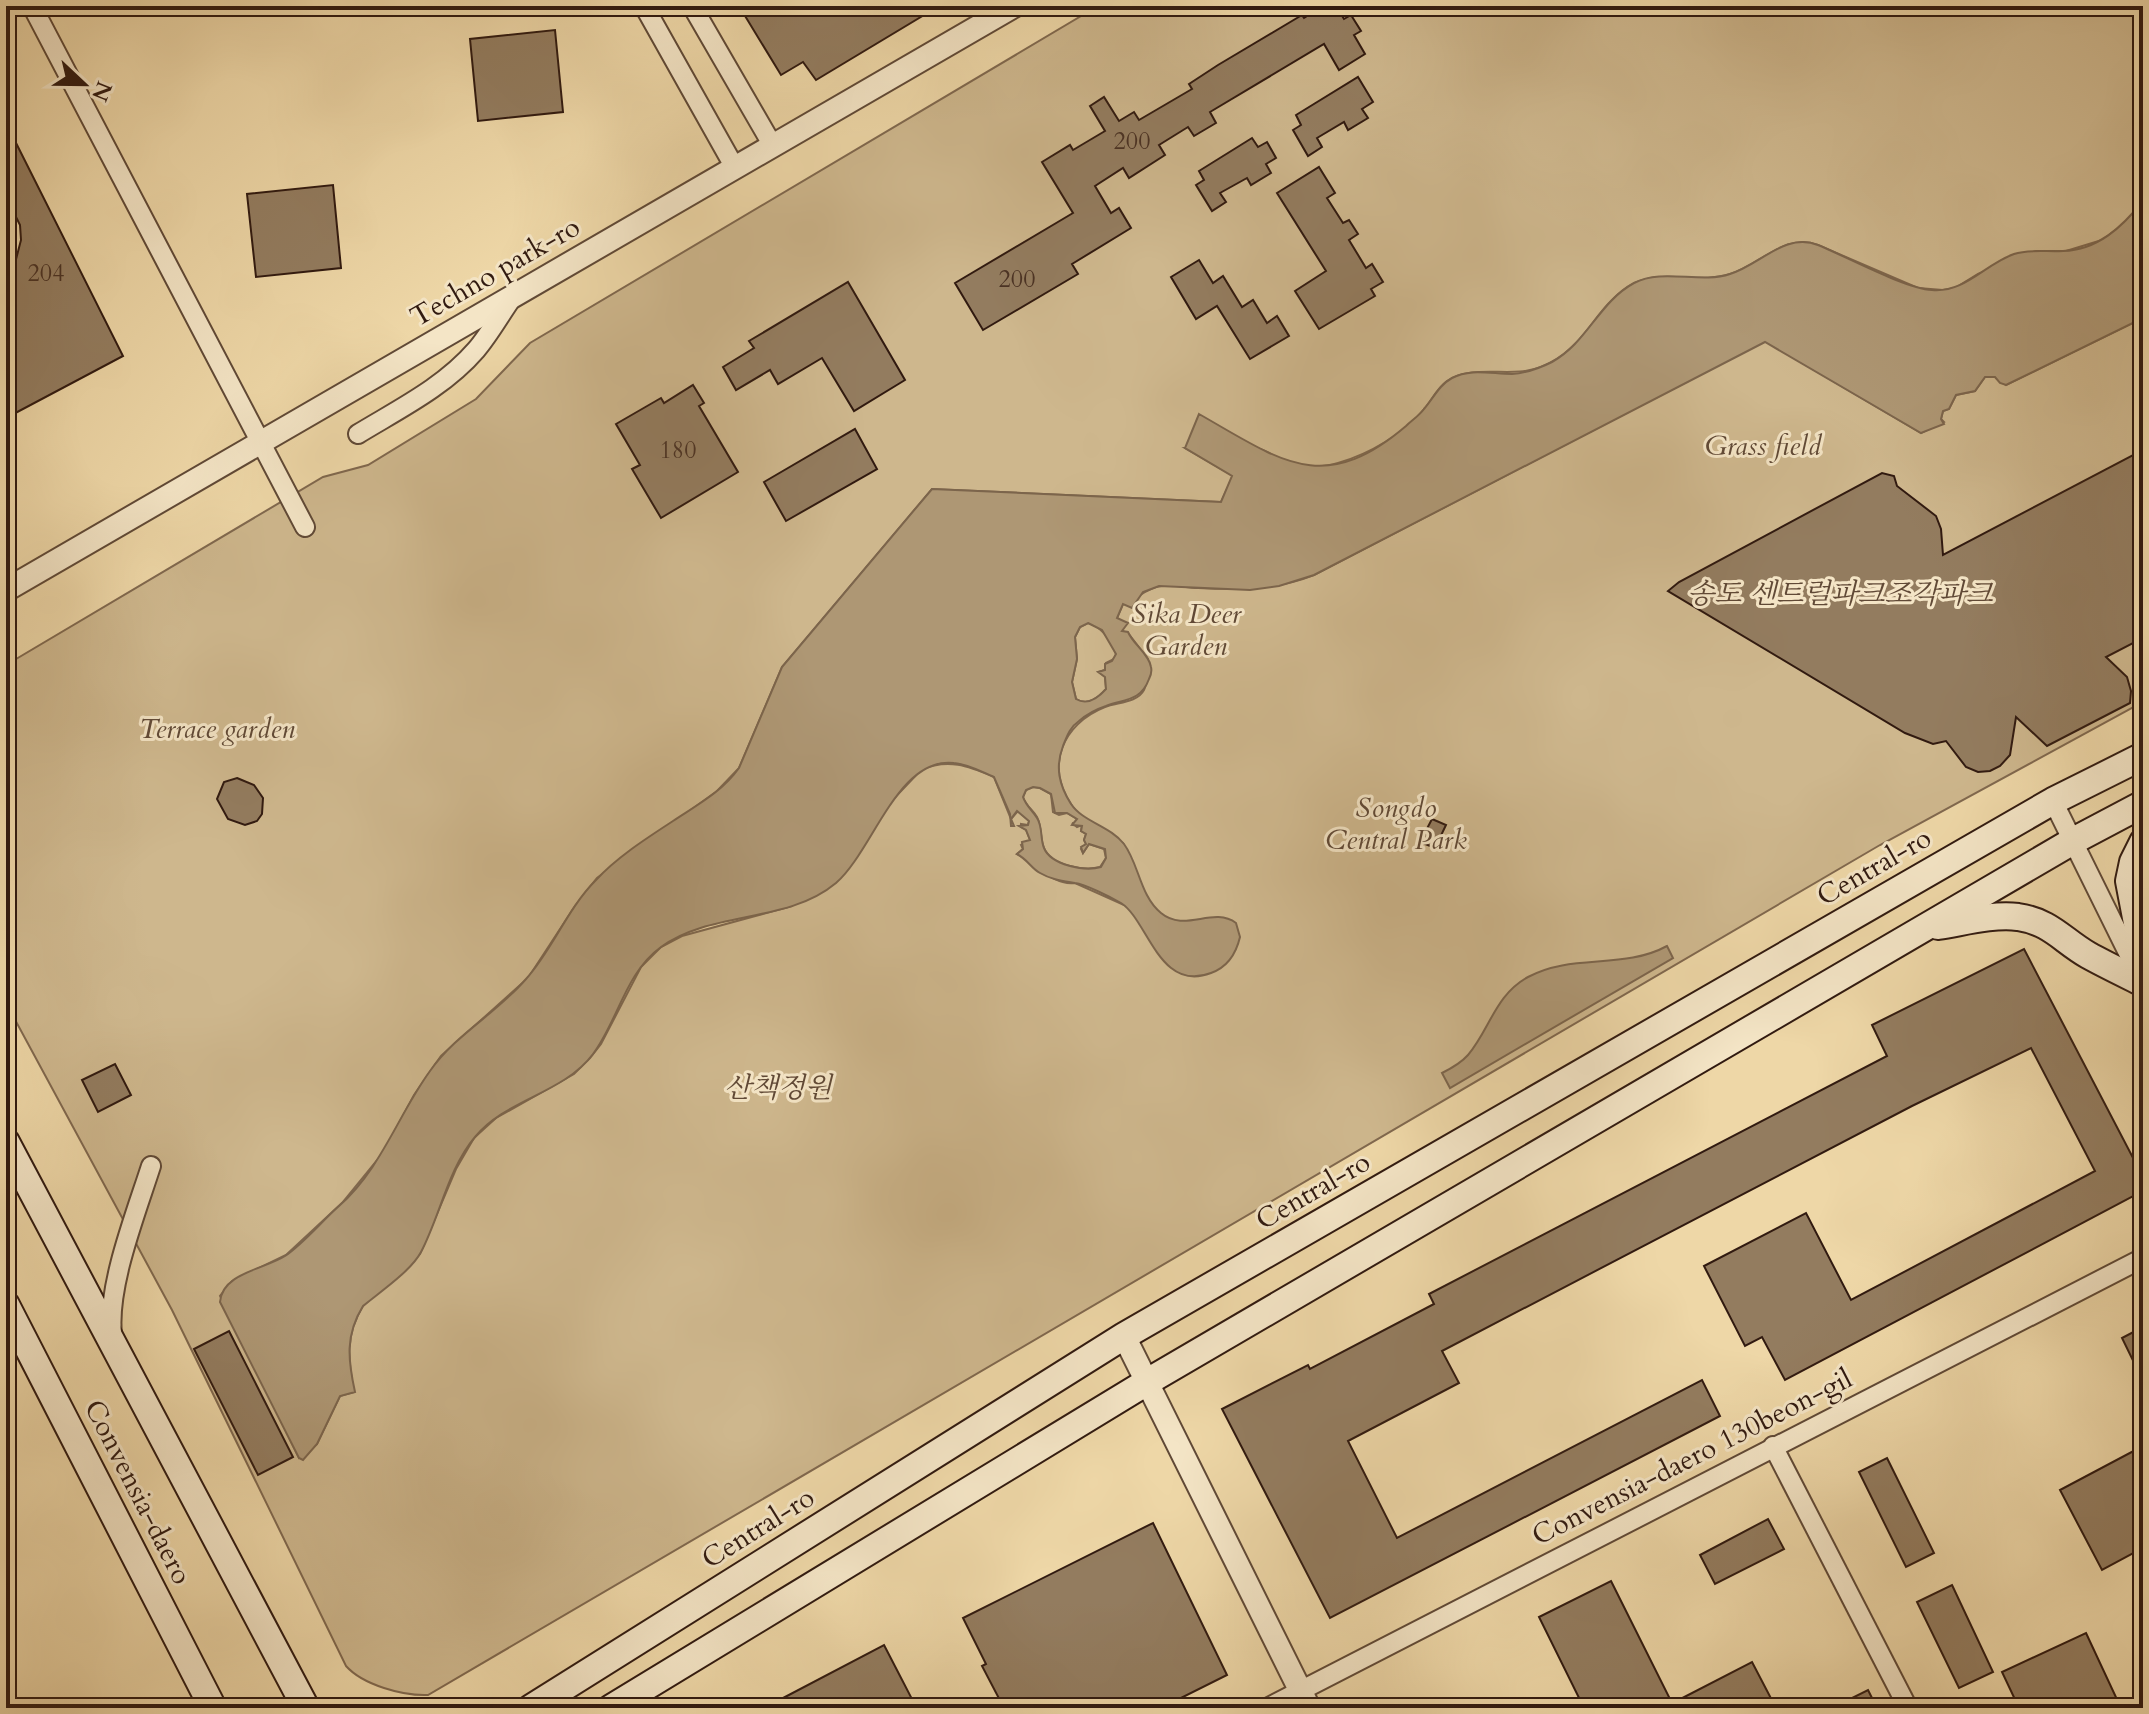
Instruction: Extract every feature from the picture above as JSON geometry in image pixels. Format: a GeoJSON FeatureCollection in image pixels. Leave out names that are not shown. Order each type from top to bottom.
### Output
{"type":"FeatureCollection","features":[{"type":"Feature","properties":{"kind":"main road","name":"Central-ro"},"geometry":{"type":"LineString","coordinates":[[531,1708],[1124,1336],[2053,801],[2143,756]]}},
{"type":"Feature","properties":{"kind":"main road"},"geometry":{"type":"LineString","coordinates":[[611,1708],[1147,1382],[2073,841],[2143,804]]}},
{"type":"Feature","properties":{"kind":"main road"},"geometry":{"type":"LineString","coordinates":[[2143,842],[2133,862],[2129,881],[2143,976]]}},
{"type":"Feature","properties":{"kind":"main road"},"geometry":{"type":"LineString","coordinates":[[1923,929],[1985,918],[2015,917],[2040,922],[2060,933],[2084,953],[2143,983]]}},
{"type":"Feature","properties":{"kind":"main road"},"geometry":{"type":"LineString","coordinates":[[6,1142],[306,1708]]}},
{"type":"Feature","properties":{"kind":"main road","name":"Convensia-daero"},"geometry":{"type":"LineString","coordinates":[[6,1305],[213,1708]]}},
{"type":"Feature","properties":{"kind":"street"},"geometry":{"type":"LineString","coordinates":[[32,6],[305,527]]}},
{"type":"Feature","properties":{"kind":"street"},"geometry":{"type":"LineString","coordinates":[[644,6],[735,168]]}},
{"type":"Feature","properties":{"kind":"street"},"geometry":{"type":"LineString","coordinates":[[692,6],[773,146]]}},
{"type":"Feature","properties":{"kind":"street","name":"Techno park-ro"},"geometry":{"type":"LineString","coordinates":[[6,590],[1014,6]]}},
{"type":"Feature","properties":{"kind":"street"},"geometry":{"type":"LineString","coordinates":[[358,434],[456,370],[477,349],[512,297]]}},
{"type":"Feature","properties":{"kind":"street"},"geometry":{"type":"LineString","coordinates":[[2053,801],[2143,983]]}},
{"type":"Feature","properties":{"kind":"street"},"geometry":{"type":"LineString","coordinates":[[116,1349],[111,1321],[112,1305],[151,1166]]}},
{"type":"Feature","properties":{"kind":"street","name":"Convensia-daero 130beon-gil"},"geometry":{"type":"LineString","coordinates":[[1267,1708],[1305,1699],[1773,1446],[2143,1258]]}},
{"type":"Feature","properties":{"kind":"street"},"geometry":{"type":"LineString","coordinates":[[1124,1336],[1305,1699]]}},
{"type":"Feature","properties":{"kind":"street"},"geometry":{"type":"LineString","coordinates":[[1773,1446],[1908,1708]]}},
{"type":"Feature","properties":{"kind":"green space"},"geometry":{"type":"Polygon","coordinates":[[[1098,6],[2143,6],[2143,201],[2125,223],[2102,240],[2066,251],[2036,251],[1978,274],[1955,288],[1943,290],[1918,288],[1806,242],[1784,246],[1741,270],[1717,277],[1641,280],[1617,295],[1579,340],[1556,359],[1529,370],[1469,373],[1447,381],[1416,418],[1396,435],[1350,459],[1331,465],[1308,466],[1286,462],[1250,447],[1185,448],[1233,476],[1221,502],[932,489],[782,667],[739,768],[717,791],[597,878],[528,978],[441,1056],[414,1095],[383,1153],[343,1202],[286,1255],[232,1281],[220,1296],[299,1458],[317,1444],[340,1396],[354,1392],[350,1369],[351,1338],[363,1306],[420,1254],[456,1169],[474,1138],[496,1118],[574,1074],[590,1058],[601,1044],[641,967],[661,947],[682,936],[792,906],[921,770],[949,764],[994,777],[1011,819],[1018,811],[1029,821],[1028,825],[1021,824],[1021,827],[1026,830],[1030,840],[1021,845],[1023,849],[1017,854],[1052,878],[1075,883],[1124,905],[1141,885],[1123,843],[1073,807],[1064,792],[1059,762],[1068,736],[1078,724],[1105,707],[1137,697],[1144,690],[1148,659],[1128,633],[1122,631],[1124,626],[1117,618],[1123,604],[1150,589],[1166,586],[1257,588],[1286,584],[1314,575],[1765,341],[1921,433],[1944,422],[1941,419],[1943,411],[1949,409],[1956,395],[1975,391],[1985,377],[1995,377],[2006,385],[2143,318],[2143,702],[1880,845],[428,1695],[407,1694],[373,1684],[346,1666],[172,1310],[6,1003],[6,665],[323,477],[368,465],[476,399],[530,343],[1098,6]]]}},
{"type":"Feature","properties":{"kind":"green space"},"geometry":{"type":"Polygon","coordinates":[[[1088,623],[1106,635],[1116,654],[1106,663],[1105,670],[1099,672],[1105,677],[1106,689],[1085,702],[1076,699],[1072,682],[1077,659],[1075,637],[1080,627],[1088,623]]]}},
{"type":"Feature","properties":{"kind":"green space"},"geometry":{"type":"Polygon","coordinates":[[[1033,787],[1051,794],[1053,812],[1059,815],[1067,813],[1077,819],[1075,824],[1072,823],[1077,827],[1082,825],[1081,831],[1086,834],[1086,844],[1081,849],[1083,853],[1089,844],[1104,849],[1106,858],[1100,867],[1069,866],[1048,854],[1037,817],[1023,797],[1026,790],[1033,787]]]}},
{"type":"Feature","properties":{"kind":"shaded area"},"geometry":{"type":"Polygon","coordinates":[[[2143,201],[2143,318],[2006,385],[1995,377],[1985,377],[1975,391],[1956,395],[1949,409],[1943,411],[1941,419],[1944,424],[1921,433],[1765,342],[1314,575],[1279,586],[1250,590],[1159,586],[1143,592],[1132,608],[1123,604],[1117,618],[1128,623],[1122,631],[1128,632],[1150,662],[1150,676],[1142,692],[1095,710],[1073,726],[1061,754],[1061,783],[1076,810],[1124,844],[1148,898],[1161,913],[1180,921],[1218,917],[1236,923],[1240,937],[1227,963],[1211,973],[1193,976],[1179,973],[1157,952],[1121,903],[1085,886],[1037,871],[1017,854],[1023,849],[1022,842],[1030,840],[1026,830],[1019,826],[1028,825],[1029,821],[1017,811],[1011,819],[1014,826],[1011,826],[1010,814],[994,777],[954,763],[934,765],[917,774],[902,789],[836,883],[817,896],[795,905],[703,927],[661,947],[639,970],[602,1041],[581,1067],[551,1088],[502,1114],[475,1137],[458,1163],[421,1252],[395,1281],[363,1306],[357,1317],[350,1348],[355,1392],[340,1396],[317,1444],[303,1460],[299,1458],[220,1302],[228,1284],[292,1251],[354,1191],[378,1159],[440,1058],[526,979],[577,903],[604,872],[633,848],[709,798],[732,777],[739,768],[782,667],[932,489],[1221,502],[1232,476],[1185,448],[1199,414],[1278,457],[1325,466],[1350,461],[1377,448],[1406,426],[1452,378],[1474,372],[1512,374],[1552,362],[1575,344],[1622,291],[1645,279],[1718,277],[1741,270],[1784,246],[1806,242],[1907,284],[1944,290],[1965,283],[2014,254],[2076,250],[2098,242],[2143,201]],[[1088,623],[1080,627],[1075,637],[1077,659],[1072,682],[1076,699],[1085,702],[1106,689],[1105,677],[1098,672],[1105,670],[1105,664],[1112,661],[1116,654],[1102,630],[1088,623]],[[1033,787],[1026,790],[1023,797],[1039,822],[1048,854],[1069,866],[1086,869],[1101,867],[1106,858],[1105,849],[1089,844],[1083,853],[1081,847],[1086,844],[1086,834],[1081,831],[1082,826],[1072,825],[1077,819],[1067,813],[1055,813],[1051,794],[1033,787]]]}},
{"type":"Feature","properties":{"kind":"shaded area"},"geometry":{"type":"Polygon","coordinates":[[[1667,946],[1673,958],[1450,1088],[1442,1073],[1468,1055],[1500,1003],[1517,984],[1562,965],[1633,958],[1667,946]]]}},
{"type":"Feature","properties":{"kind":"building"},"geometry":{"type":"Polygon","coordinates":[[[739,6],[939,6],[816,80],[803,62],[781,75],[739,6]]]}},
{"type":"Feature","properties":{"kind":"building"},"geometry":{"type":"Polygon","coordinates":[[[1323,6],[1336,6],[1344,19],[1351,15],[1361,31],[1354,35],[1365,54],[1339,70],[1324,44],[1210,112],[1216,123],[1194,136],[1188,127],[1159,145],[1165,155],[1129,178],[1123,168],[1095,186],[1111,213],[1119,208],[1131,228],[1072,264],[1078,274],[983,330],[955,283],[1073,213],[1042,162],[1070,145],[1073,150],[1105,131],[1090,106],[1104,97],[1119,121],[1134,112],[1139,120],[1192,89],[1189,84],[1218,65],[1302,15],[1304,18],[1323,6]]]}},
{"type":"Feature","properties":{"kind":"building"},"geometry":{"type":"Polygon","coordinates":[[[555,30],[563,112],[478,121],[470,39],[555,30]]]}},
{"type":"Feature","properties":{"kind":"building"},"geometry":{"type":"Polygon","coordinates":[[[1358,77],[1373,102],[1362,109],[1368,118],[1348,130],[1344,122],[1317,138],[1322,147],[1308,156],[1293,130],[1301,125],[1296,115],[1358,77]]]}},
{"type":"Feature","properties":{"kind":"building"},"geometry":{"type":"Polygon","coordinates":[[[6,123],[123,356],[6,418],[6,282],[14,267],[21,240],[20,225],[6,197],[6,123]]]}},
{"type":"Feature","properties":{"kind":"building"},"geometry":{"type":"Polygon","coordinates":[[[1252,138],[1258,147],[1267,142],[1276,158],[1266,164],[1271,173],[1251,185],[1247,178],[1220,193],[1226,202],[1212,211],[1196,185],[1204,180],[1199,171],[1252,138]]]}},
{"type":"Feature","properties":{"kind":"building"},"geometry":{"type":"Polygon","coordinates":[[[1319,167],[1335,193],[1327,198],[1343,223],[1349,220],[1358,234],[1349,240],[1366,268],[1372,264],[1383,282],[1371,289],[1375,296],[1319,329],[1295,291],[1326,271],[1277,193],[1319,167]]]}},
{"type":"Feature","properties":{"kind":"building"},"geometry":{"type":"Polygon","coordinates":[[[333,185],[341,268],[256,277],[247,194],[333,185]]]}},
{"type":"Feature","properties":{"kind":"building"},"geometry":{"type":"Polygon","coordinates":[[[1199,260],[1213,283],[1223,276],[1242,307],[1253,300],[1267,323],[1277,316],[1289,336],[1250,359],[1217,306],[1196,319],[1171,277],[1199,260]]]}},
{"type":"Feature","properties":{"kind":"building"},"geometry":{"type":"Polygon","coordinates":[[[848,282],[905,380],[854,411],[822,358],[778,384],[770,370],[736,390],[723,367],[754,348],[749,341],[848,282]]]}},
{"type":"Feature","properties":{"kind":"building"},"geometry":{"type":"Polygon","coordinates":[[[693,385],[704,403],[699,406],[738,472],[661,518],[632,469],[640,465],[616,424],[661,398],[664,403],[693,385]]]}},
{"type":"Feature","properties":{"kind":"building"},"geometry":{"type":"Polygon","coordinates":[[[855,429],[877,469],[786,521],[764,482],[855,429]]]}},
{"type":"Feature","properties":{"kind":"building","name":"송도 센트럴파크조각파크"},"geometry":{"type":"Polygon","coordinates":[[[2135,454],[2143,469],[2143,638],[2106,657],[2127,677],[2130,703],[2047,746],[2016,717],[2010,755],[1990,771],[1978,772],[1966,767],[1946,741],[1933,744],[1905,733],[1668,591],[1679,582],[1882,473],[1894,476],[1897,486],[1936,516],[1941,529],[1943,555],[2135,454]]]}},
{"type":"Feature","properties":{"kind":"building"},"geometry":{"type":"Polygon","coordinates":[[[237,778],[254,785],[263,798],[262,814],[257,821],[245,825],[228,819],[217,799],[224,782],[237,778]]]}},
{"type":"Feature","properties":{"kind":"building"},"geometry":{"type":"Polygon","coordinates":[[[1432,819],[1446,825],[1435,848],[1420,842],[1432,819]]]}},
{"type":"Feature","properties":{"kind":"building"},"geometry":{"type":"Polygon","coordinates":[[[2024,949],[2143,1177],[2143,1191],[1785,1380],[1762,1337],[1745,1346],[1704,1266],[1806,1213],[1851,1300],[2095,1171],[2031,1048],[1912,1106],[1442,1351],[1459,1383],[1348,1441],[1397,1538],[1702,1380],[1720,1416],[1330,1618],[1222,1409],[1308,1365],[1310,1369],[1434,1304],[1429,1294],[1887,1056],[1872,1025],[2024,949]]]}},
{"type":"Feature","properties":{"kind":"building"},"geometry":{"type":"Polygon","coordinates":[[[115,1064],[131,1095],[98,1112],[82,1080],[115,1064]]]}},
{"type":"Feature","properties":{"kind":"building"},"geometry":{"type":"Polygon","coordinates":[[[2143,1327],[2143,1381],[2122,1338],[2143,1327]]]}},
{"type":"Feature","properties":{"kind":"building"},"geometry":{"type":"Polygon","coordinates":[[[229,1331],[293,1457],[258,1475],[194,1349],[229,1331]]]}},
{"type":"Feature","properties":{"kind":"building"},"geometry":{"type":"Polygon","coordinates":[[[2143,1446],[2143,1548],[2102,1570],[2060,1490],[2143,1446]]]}},
{"type":"Feature","properties":{"kind":"building"},"geometry":{"type":"Polygon","coordinates":[[[1887,1458],[1934,1553],[1906,1567],[1859,1472],[1887,1458]]]}},
{"type":"Feature","properties":{"kind":"building"},"geometry":{"type":"Polygon","coordinates":[[[1768,1519],[1784,1549],[1715,1584],[1700,1555],[1768,1519]]]}},
{"type":"Feature","properties":{"kind":"building"},"geometry":{"type":"Polygon","coordinates":[[[1153,1523],[1227,1675],[1161,1708],[1004,1708],[982,1666],[986,1664],[963,1618],[1153,1523]]]}},
{"type":"Feature","properties":{"kind":"building"},"geometry":{"type":"Polygon","coordinates":[[[1611,1581],[1670,1699],[1652,1708],[1584,1708],[1539,1617],[1611,1581]]]}},
{"type":"Feature","properties":{"kind":"building"},"geometry":{"type":"Polygon","coordinates":[[[1952,1585],[1993,1672],[1959,1688],[1917,1602],[1952,1585]]]}},
{"type":"Feature","properties":{"kind":"building"},"geometry":{"type":"Polygon","coordinates":[[[2086,1633],[2121,1708],[2019,1708],[2002,1672],[2086,1633]]]}},
{"type":"Feature","properties":{"kind":"building"},"geometry":{"type":"Polygon","coordinates":[[[884,1645],[913,1701],[900,1708],[764,1708],[884,1645]]]}},
{"type":"Feature","properties":{"kind":"building"},"geometry":{"type":"Polygon","coordinates":[[[1752,1662],[1776,1708],[1663,1708],[1752,1662]]]}},
{"type":"Feature","properties":{"kind":"building"},"geometry":{"type":"Polygon","coordinates":[[[1868,1690],[1877,1708],[1832,1708],[1868,1690]]]}},
{"type":"Feature","properties":{"kind":"park label","name":"Grass field"},"geometry":{"type":"Point","coordinates":[1763,446]}},
{"type":"Feature","properties":{"kind":"park label","name":"Sika Deer Garden"},"geometry":{"type":"Point","coordinates":[1186,630]}},
{"type":"Feature","properties":{"kind":"park label","name":"Terrace garden"},"geometry":{"type":"Point","coordinates":[217,729]}},
{"type":"Feature","properties":{"kind":"park label","name":"Songdo Central Park"},"geometry":{"type":"Point","coordinates":[1396,824]}},
{"type":"Feature","properties":{"kind":"park label","name":"산책정원"},"geometry":{"type":"Point","coordinates":[778,1088]}}]}
